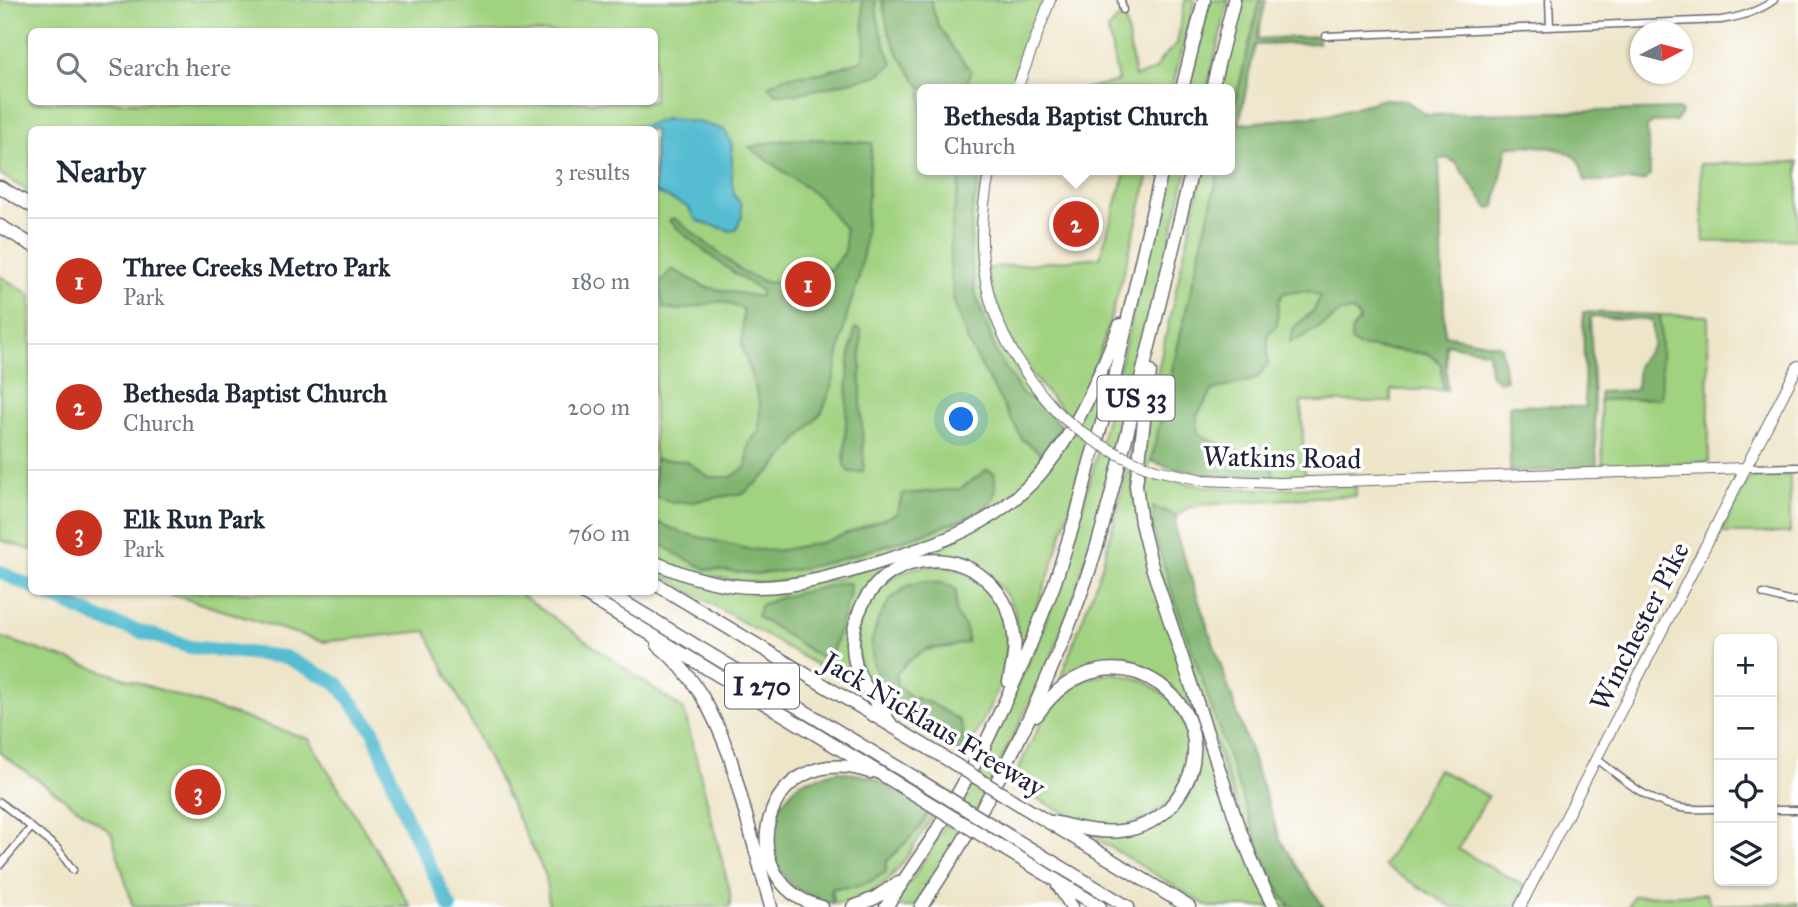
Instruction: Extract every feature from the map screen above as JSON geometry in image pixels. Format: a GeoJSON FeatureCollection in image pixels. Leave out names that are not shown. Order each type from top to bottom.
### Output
{"type":"FeatureCollection","features":[{"type":"Feature","properties":{"kind":"highway"},"geometry":{"type":"LineString","coordinates":[[1183,84],[1204,0]]}},
{"type":"Feature","properties":{"kind":"highway"},"geometry":{"type":"LineString","coordinates":[[1213,84],[1234,0]]}},
{"type":"Feature","properties":{"kind":"highway","name":"US 33"},"geometry":{"type":"LineString","coordinates":[[886,907],[961,789],[1005,704],[1054,585],[1110,397],[1161,175]]}},
{"type":"Feature","properties":{"kind":"highway","name":"US 33"},"geometry":{"type":"LineString","coordinates":[[921,907],[988,801],[1012,754],[1060,649],[1090,569],[1126,438],[1191,175]]}},
{"type":"Feature","properties":{"kind":"highway"},"geometry":{"type":"LineString","coordinates":[[0,187],[28,204]]}},
{"type":"Feature","properties":{"kind":"highway"},"geometry":{"type":"LineString","coordinates":[[0,226],[28,243]]}},
{"type":"Feature","properties":{"kind":"highway"},"geometry":{"type":"LineString","coordinates":[[1167,268],[1145,402],[1136,485],[1141,523],[1152,567],[1237,823],[1274,907]]}},
{"type":"Feature","properties":{"kind":"highway"},"geometry":{"type":"LineString","coordinates":[[658,564],[681,574],[735,586],[799,584],[840,575],[928,547],[979,524],[1023,492],[1053,459],[1078,419],[1132,300]]}},
{"type":"Feature","properties":{"kind":"highway"},"geometry":{"type":"LineString","coordinates":[[892,726],[857,670],[852,638],[855,621],[866,597],[895,571],[919,562],[946,562],[967,568],[990,582],[1000,594],[1012,619],[1015,648],[1005,704]]}},
{"type":"Feature","properties":{"kind":"highway","name":"Jack Nicklaus Freeway"},"geometry":{"type":"LineString","coordinates":[[658,585],[1189,907]]}},
{"type":"Feature","properties":{"kind":"highway"},"geometry":{"type":"LineString","coordinates":[[585,595],[1100,907]]}},
{"type":"Feature","properties":{"kind":"highway","name":"Jack Nicklaus Freeway"},"geometry":{"type":"LineString","coordinates":[[612,595],[1128,907]]}},
{"type":"Feature","properties":{"kind":"highway"},"geometry":{"type":"LineString","coordinates":[[604,606],[661,647],[704,697],[730,757],[771,907]]}},
{"type":"Feature","properties":{"kind":"highway"},"geometry":{"type":"LineString","coordinates":[[1012,754],[1039,712],[1057,691],[1084,674],[1112,668],[1134,672],[1162,686],[1183,710],[1192,732],[1192,765],[1181,794],[1160,817],[1136,829],[1110,832],[1046,821]]}},
{"type":"Feature","properties":{"kind":"highway"},"geometry":{"type":"LineString","coordinates":[[822,907],[807,902],[790,891],[772,865],[766,834],[768,820],[778,798],[785,788],[803,775],[825,768],[852,767],[895,781]]}},
{"type":"Feature","properties":{"kind":"highway"},"geometry":{"type":"LineString","coordinates":[[853,907],[875,898],[910,873]]}},
{"type":"Feature","properties":{"kind":"highway"},"geometry":{"type":"LineString","coordinates":[[930,907],[940,879]]}},
{"type":"Feature","properties":{"kind":"highway"},"geometry":{"type":"LineString","coordinates":[[1053,879],[1072,907]]}},
{"type":"Feature","properties":{"kind":"street"},"geometry":{"type":"LineString","coordinates":[[1019,84],[1050,0]]}},
{"type":"Feature","properties":{"kind":"street"},"geometry":{"type":"LineString","coordinates":[[1121,0],[1123,10]]}},
{"type":"Feature","properties":{"kind":"street"},"geometry":{"type":"LineString","coordinates":[[1549,0],[1550,27]]}},
{"type":"Feature","properties":{"kind":"street"},"geometry":{"type":"LineString","coordinates":[[1326,36],[1721,20],[1747,15],[1774,0]]}},
{"type":"Feature","properties":{"kind":"street","name":"Watkins Road"},"geometry":{"type":"LineString","coordinates":[[989,175],[982,231],[984,272],[1005,340],[1017,362],[1056,411],[1083,434],[1106,449],[1156,470],[1214,481],[1279,483],[1746,468]]}},
{"type":"Feature","properties":{"kind":"street","name":"Winchester Pike"},"geometry":{"type":"LineString","coordinates":[[1520,907],[1798,366]]}},
{"type":"Feature","properties":{"kind":"street"},"geometry":{"type":"LineString","coordinates":[[1746,468],[1798,467]]}},
{"type":"Feature","properties":{"kind":"street"},"geometry":{"type":"LineString","coordinates":[[1763,594],[1798,601]]}},
{"type":"Feature","properties":{"kind":"street"},"geometry":{"type":"LineString","coordinates":[[1597,758],[1660,803],[1682,808],[1714,809]]}},
{"type":"Feature","properties":{"kind":"street"},"geometry":{"type":"LineString","coordinates":[[0,802],[57,848],[73,870]]}},
{"type":"Feature","properties":{"kind":"street"},"geometry":{"type":"LineString","coordinates":[[1777,810],[1798,810]]}},
{"type":"Feature","properties":{"kind":"street"},"geometry":{"type":"LineString","coordinates":[[0,865],[31,828]]}},
{"type":"Feature","properties":{"kind":"green space"},"geometry":{"type":"Polygon","coordinates":[[[0,0],[1046,0],[1015,72],[1015,84],[917,84],[917,175],[973,175],[966,197],[965,303],[1042,453],[1062,426],[1067,430],[1029,481],[991,513],[925,544],[798,580],[757,583],[697,575],[658,560],[658,126],[28,126],[28,191],[0,174],[0,0]],[[990,504],[774,562],[834,561],[926,533],[975,514],[990,504]]]}},
{"type":"Feature","properties":{"kind":"green space"},"geometry":{"type":"Polygon","coordinates":[[[862,0],[875,0],[881,33],[893,64],[876,76],[796,94],[776,94],[768,86],[784,77],[826,72],[862,60],[865,48],[862,0]]]}},
{"type":"Feature","properties":{"kind":"green space"},"geometry":{"type":"Polygon","coordinates":[[[882,0],[930,0],[938,25],[971,71],[967,84],[919,84],[899,55],[888,30],[882,0]]]}},
{"type":"Feature","properties":{"kind":"green space"},"geometry":{"type":"Polygon","coordinates":[[[1185,0],[1195,0],[1173,84],[1105,84],[1118,81],[1108,30],[1124,12],[1135,77],[1155,70],[1162,58],[1177,44],[1185,0]]]}},
{"type":"Feature","properties":{"kind":"green space"},"geometry":{"type":"Polygon","coordinates":[[[1210,0],[1229,0],[1208,84],[1189,84],[1210,0]]]}},
{"type":"Feature","properties":{"kind":"green space"},"geometry":{"type":"Polygon","coordinates":[[[1242,0],[1260,0],[1235,102],[1235,84],[1222,84],[1242,0]]]}},
{"type":"Feature","properties":{"kind":"green space"},"geometry":{"type":"Polygon","coordinates":[[[1260,0],[1266,0],[1257,39],[1318,36],[1318,43],[1255,45],[1239,124],[1331,114],[1384,99],[1405,100],[1427,115],[1679,109],[1681,113],[1676,121],[1654,122],[1647,127],[1650,176],[1644,181],[1585,181],[1578,160],[1572,155],[1534,146],[1507,147],[1495,206],[1489,209],[1455,162],[1446,158],[1439,160],[1445,335],[1501,346],[1506,380],[1499,382],[1490,374],[1488,352],[1446,344],[1447,390],[1443,390],[1441,364],[1429,354],[1358,346],[1351,341],[1352,330],[1360,319],[1353,311],[1341,312],[1299,339],[1290,341],[1294,327],[1314,311],[1320,296],[1308,291],[1283,293],[1278,302],[1277,326],[1268,333],[1268,363],[1256,379],[1213,390],[1197,415],[1198,433],[1272,464],[1274,478],[1228,477],[1181,470],[1151,461],[1218,175],[1235,175],[1235,102],[1260,0]]]}},
{"type":"Feature","properties":{"kind":"green space"},"geometry":{"type":"Polygon","coordinates":[[[785,140],[872,143],[864,249],[832,387],[822,412],[771,471],[744,493],[673,503],[658,497],[658,459],[686,461],[709,477],[731,477],[746,467],[749,443],[759,431],[760,404],[742,346],[743,309],[720,301],[681,310],[663,308],[659,284],[672,269],[705,287],[760,297],[761,291],[714,258],[669,221],[674,218],[744,273],[768,283],[831,269],[845,252],[845,229],[819,197],[749,147],[785,140]]]}},
{"type":"Feature","properties":{"kind":"green space"},"geometry":{"type":"Polygon","coordinates":[[[1798,162],[1798,239],[1704,242],[1700,164],[1798,162]]]}},
{"type":"Feature","properties":{"kind":"green space"},"geometry":{"type":"Polygon","coordinates":[[[961,175],[980,175],[972,210],[970,253],[975,292],[997,355],[1022,394],[1043,406],[1062,426],[1042,454],[1022,439],[968,342],[954,302],[950,265],[952,222],[961,175]]]}},
{"type":"Feature","properties":{"kind":"green space"},"geometry":{"type":"Polygon","coordinates":[[[985,175],[981,198],[989,308],[1001,341],[1016,369],[1043,406],[1022,395],[997,355],[975,292],[970,253],[972,210],[980,176],[985,175]]]}},
{"type":"Feature","properties":{"kind":"green space"},"geometry":{"type":"Polygon","coordinates":[[[1125,175],[1149,175],[1106,333],[1073,419],[1041,386],[1017,351],[1000,312],[987,268],[1100,257],[1125,175]]]}},
{"type":"Feature","properties":{"kind":"green space"},"geometry":{"type":"Polygon","coordinates":[[[1167,175],[1186,175],[1105,499],[1068,615],[1048,665],[981,802],[914,907],[893,907],[965,793],[994,738],[1038,641],[1061,580],[1102,437],[1167,175]]]}},
{"type":"Feature","properties":{"kind":"green space"},"geometry":{"type":"Polygon","coordinates":[[[1202,175],[1218,175],[1146,473],[1195,485],[1222,488],[1277,489],[1356,485],[1356,496],[1200,505],[1186,509],[1176,516],[1164,510],[1280,893],[1291,907],[1280,907],[1249,846],[1148,533],[1140,475],[1148,415],[1202,175]]]}},
{"type":"Feature","properties":{"kind":"green space"},"geometry":{"type":"Polygon","coordinates":[[[0,276],[28,293],[28,549],[0,540],[0,276]]]}},
{"type":"Feature","properties":{"kind":"green space"},"geometry":{"type":"Polygon","coordinates":[[[1308,291],[1320,296],[1315,308],[1294,329],[1291,341],[1323,326],[1341,312],[1353,311],[1360,319],[1352,330],[1358,346],[1429,354],[1441,364],[1443,390],[1391,390],[1391,402],[1301,402],[1305,478],[1274,478],[1198,433],[1197,415],[1213,390],[1256,379],[1268,363],[1268,333],[1278,315],[1278,302],[1282,293],[1308,291]]]}},
{"type":"Feature","properties":{"kind":"green space"},"geometry":{"type":"Polygon","coordinates":[[[1583,312],[1660,315],[1662,398],[1600,400],[1600,392],[1636,390],[1638,364],[1653,345],[1652,320],[1590,317],[1597,468],[1510,472],[1509,405],[1585,407],[1583,312]]]}},
{"type":"Feature","properties":{"kind":"green space"},"geometry":{"type":"Polygon","coordinates":[[[1660,315],[1708,316],[1709,462],[1603,468],[1600,400],[1662,398],[1660,315]]]}},
{"type":"Feature","properties":{"kind":"green space"},"geometry":{"type":"Polygon","coordinates":[[[855,328],[861,330],[862,472],[849,472],[844,465],[849,360],[855,328]]]}},
{"type":"Feature","properties":{"kind":"green space"},"geometry":{"type":"Polygon","coordinates":[[[1097,382],[1102,384],[1073,498],[1050,572],[1022,645],[1019,644],[1014,609],[993,579],[974,567],[908,560],[853,613],[860,690],[658,573],[658,569],[727,587],[837,579],[1016,503],[1097,382]],[[782,597],[761,605],[757,616],[825,660],[830,660],[782,597]]]}},
{"type":"Feature","properties":{"kind":"green space"},"geometry":{"type":"Polygon","coordinates":[[[1132,442],[1135,443],[1133,493],[1271,907],[1209,907],[1085,832],[1114,836],[1181,803],[1197,770],[1196,730],[1192,714],[1172,687],[1161,679],[1139,669],[1122,665],[1102,665],[1078,671],[1059,682],[1101,569],[1132,442]]]}},
{"type":"Feature","properties":{"kind":"green space"},"geometry":{"type":"Polygon","coordinates":[[[987,470],[994,473],[996,490],[990,504],[975,514],[926,533],[834,561],[794,570],[756,574],[706,569],[658,542],[658,522],[683,533],[748,549],[776,551],[824,542],[896,514],[903,494],[960,489],[987,470]]]}},
{"type":"Feature","properties":{"kind":"green space"},"geometry":{"type":"Polygon","coordinates":[[[1790,475],[1790,533],[1721,533],[1750,477],[1790,475]]]}},
{"type":"Feature","properties":{"kind":"green space"},"geometry":{"type":"Polygon","coordinates":[[[1153,507],[1176,516],[1176,534],[1280,839],[1324,907],[1291,907],[1280,893],[1264,861],[1173,595],[1154,533],[1153,507]]]}},
{"type":"Feature","properties":{"kind":"green space"},"geometry":{"type":"Polygon","coordinates":[[[933,565],[969,574],[986,587],[999,606],[1006,635],[1007,657],[999,685],[965,755],[960,752],[963,745],[931,703],[911,697],[897,685],[896,675],[918,654],[949,647],[966,628],[956,615],[878,678],[903,715],[874,691],[859,660],[860,625],[863,613],[875,593],[902,573],[933,565]]]}},
{"type":"Feature","properties":{"kind":"green space"},"geometry":{"type":"Polygon","coordinates":[[[922,581],[946,584],[956,589],[956,615],[966,628],[968,642],[949,647],[928,648],[905,663],[896,675],[897,685],[911,697],[931,703],[960,721],[963,744],[960,752],[903,715],[878,678],[873,662],[871,644],[878,620],[890,600],[906,587],[922,581]]]}},
{"type":"Feature","properties":{"kind":"green space"},"geometry":{"type":"Polygon","coordinates":[[[850,583],[849,597],[830,660],[825,660],[757,616],[761,605],[782,597],[850,583]]]}},
{"type":"Feature","properties":{"kind":"green space"},"geometry":{"type":"Polygon","coordinates":[[[174,595],[521,595],[684,710],[730,892],[730,907],[549,907],[546,876],[426,631],[323,642],[174,595]]]}},
{"type":"Feature","properties":{"kind":"green space"},"geometry":{"type":"Polygon","coordinates":[[[0,637],[309,739],[411,907],[133,907],[111,832],[0,753],[0,637]]]}},
{"type":"Feature","properties":{"kind":"green space"},"geometry":{"type":"Polygon","coordinates":[[[1115,673],[1146,681],[1170,699],[1187,736],[1188,766],[1171,801],[1150,817],[1122,827],[1094,826],[1011,785],[1037,731],[1062,694],[1082,681],[1115,673]]]}},
{"type":"Feature","properties":{"kind":"green space"},"geometry":{"type":"Polygon","coordinates":[[[1438,769],[1488,796],[1458,849],[1526,887],[1515,907],[1452,907],[1384,866],[1438,769]]]}},
{"type":"Feature","properties":{"kind":"green space"},"geometry":{"type":"Polygon","coordinates":[[[838,771],[872,777],[929,811],[915,833],[886,863],[886,872],[860,885],[832,889],[833,901],[825,903],[791,886],[777,865],[772,848],[772,831],[780,804],[800,782],[838,771]]]}},
{"type":"Feature","properties":{"kind":"green space"},"geometry":{"type":"Polygon","coordinates":[[[929,811],[934,814],[905,860],[880,887],[849,902],[831,903],[832,889],[860,885],[886,872],[886,863],[915,833],[929,811]]]}},
{"type":"Feature","properties":{"kind":"green space"},"geometry":{"type":"Polygon","coordinates":[[[1706,894],[1711,905],[1798,903],[1798,907],[1628,907],[1633,896],[1706,894]]]}},
{"type":"Feature","properties":{"kind":"water"},"geometry":{"type":"Polygon","coordinates":[[[665,119],[695,122],[725,130],[732,145],[734,195],[741,204],[742,216],[736,230],[697,221],[688,207],[658,193],[658,126],[644,126],[665,119]]]}},
{"type":"Feature","properties":{"kind":"waterway"},"geometry":{"type":"LineString","coordinates":[[0,572],[28,585]]}},
{"type":"Feature","properties":{"kind":"waterway"},"geometry":{"type":"LineString","coordinates":[[49,595],[103,620],[190,647],[285,657],[337,683],[373,730],[408,822],[450,907]]}},
{"type":"Feature","properties":{"kind":"place","name":"Bethesda Baptist Church"},"geometry":{"type":"Point","coordinates":[1076,224]}},
{"type":"Feature","properties":{"kind":"place","name":"Three Creeks Metro Park"},"geometry":{"type":"Point","coordinates":[808,284]}},
{"type":"Feature","properties":{"kind":"place","name":"Elk Run Park"},"geometry":{"type":"Point","coordinates":[198,792]}}]}
